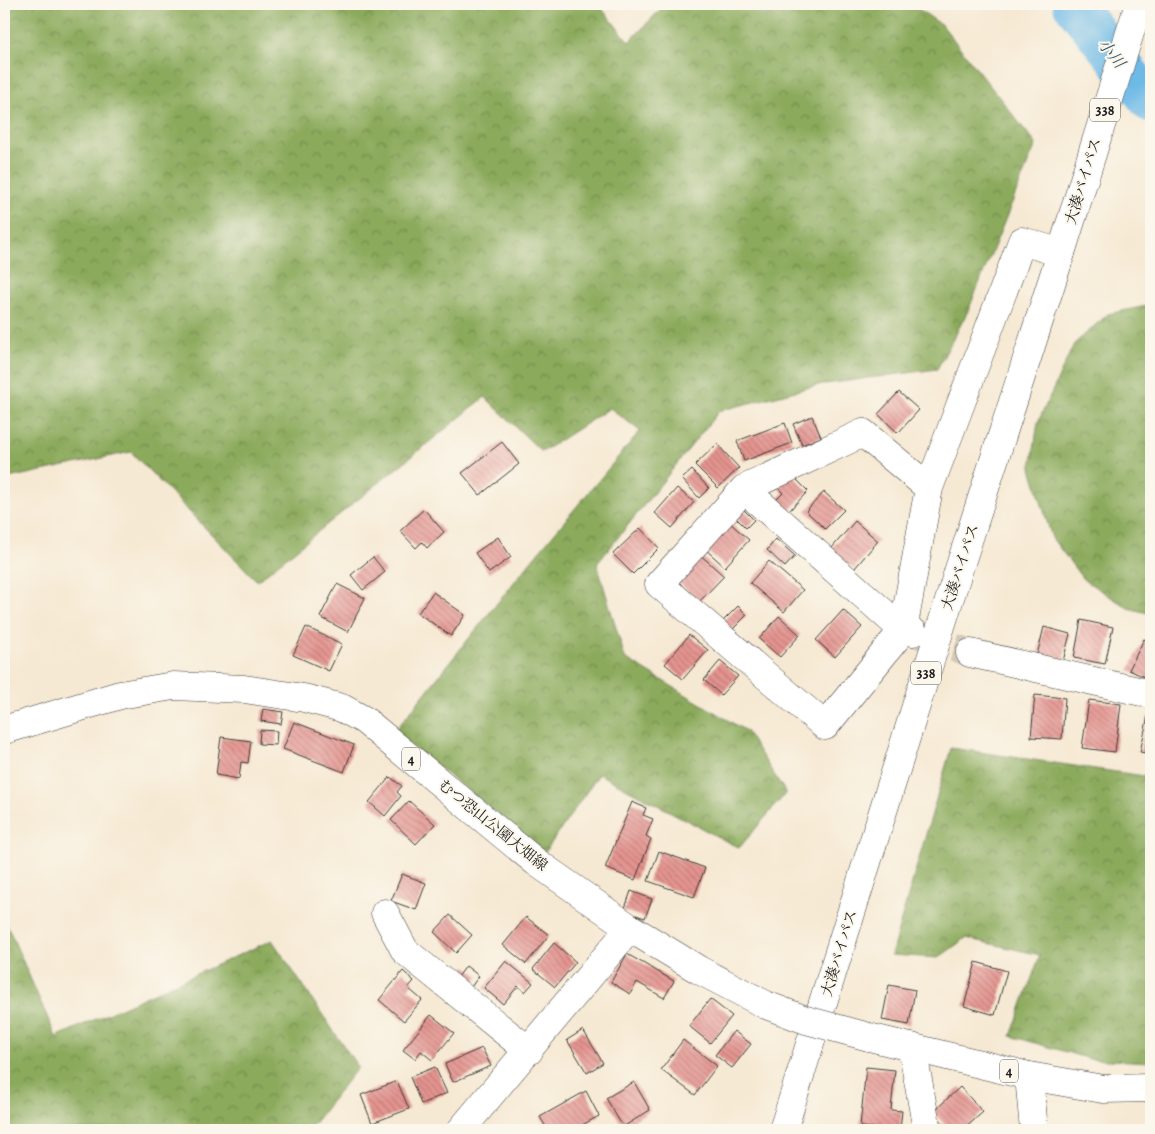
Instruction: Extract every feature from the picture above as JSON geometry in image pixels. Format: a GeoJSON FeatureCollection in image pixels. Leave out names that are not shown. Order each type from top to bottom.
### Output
{"type":"FeatureCollection","features":[{"type":"Feature","properties":{"kind":"main road","name":"大湊バイパス"},"geometry":{"type":"LineString","coordinates":[[783,1130],[959,568],[1139,4]]}},
{"type":"Feature","properties":{"kind":"main road"},"geometry":{"type":"LineString","coordinates":[[929,488],[863,433],[744,489],[659,584],[825,726],[908,631],[929,488],[1022,241],[1061,253]]}},
{"type":"Feature","properties":{"kind":"main road"},"geometry":{"type":"LineString","coordinates":[[744,489],[908,631]]}},
{"type":"Feature","properties":{"kind":"main road"},"geometry":{"type":"LineString","coordinates":[[970,653],[1151,694]]}},
{"type":"Feature","properties":{"kind":"main road","name":"むつ恐山公園大畑線"},"geometry":{"type":"LineString","coordinates":[[4,730],[120,694],[172,686],[244,689],[304,698],[342,708],[364,720],[536,862],[630,928],[699,970],[766,1005],[806,1020],[912,1047]]}},
{"type":"Feature","properties":{"kind":"main road"},"geometry":{"type":"LineString","coordinates":[[385,913],[404,951],[528,1051]]}},
{"type":"Feature","properties":{"kind":"main road"},"geometry":{"type":"LineString","coordinates":[[462,1130],[630,928]]}},
{"type":"Feature","properties":{"kind":"main road"},"geometry":{"type":"LineString","coordinates":[[912,1047],[927,1130]]}},
{"type":"Feature","properties":{"kind":"main road","name":"4"},"geometry":{"type":"LineString","coordinates":[[912,1047],[1029,1076],[1103,1089],[1151,1088]]}},
{"type":"Feature","properties":{"kind":"main road"},"geometry":{"type":"LineString","coordinates":[[1029,1076],[1034,1130]]}},
{"type":"Feature","properties":{"kind":"green space"},"geometry":{"type":"Polygon","coordinates":[[[4,4],[598,4],[629,42],[666,4],[911,4],[942,25],[1036,144],[968,311],[937,369],[818,385],[719,411],[597,564],[625,658],[746,731],[786,793],[739,848],[599,774],[545,852],[394,732],[531,561],[640,431],[610,408],[542,452],[485,397],[257,581],[131,452],[4,479],[4,4]]]}},
{"type":"Feature","properties":{"kind":"green space"},"geometry":{"type":"Polygon","coordinates":[[[1151,305],[1151,614],[1128,608],[1083,579],[1052,538],[1031,468],[1038,422],[1074,344],[1108,314],[1151,305]]]}},
{"type":"Feature","properties":{"kind":"green space"},"geometry":{"type":"Polygon","coordinates":[[[951,748],[1151,777],[1151,1062],[1090,1059],[1011,1036],[1040,955],[966,938],[938,958],[891,955],[951,748]]]}},
{"type":"Feature","properties":{"kind":"green space"},"geometry":{"type":"Polygon","coordinates":[[[4,918],[56,1037],[272,940],[358,1067],[309,1130],[4,1130],[4,918]]]}},
{"type":"Feature","properties":{"kind":"building"},"geometry":{"type":"Polygon","coordinates":[[[899,392],[919,410],[898,433],[878,414],[899,392]]]}},
{"type":"Feature","properties":{"kind":"building"},"geometry":{"type":"Polygon","coordinates":[[[812,416],[821,437],[802,445],[793,424],[812,416]]]}},
{"type":"Feature","properties":{"kind":"building"},"geometry":{"type":"Polygon","coordinates":[[[785,423],[792,443],[744,461],[737,441],[785,423]]]}},
{"type":"Feature","properties":{"kind":"building"},"geometry":{"type":"Polygon","coordinates":[[[502,442],[519,464],[480,495],[462,473],[502,442]]]}},
{"type":"Feature","properties":{"kind":"building"},"geometry":{"type":"Polygon","coordinates":[[[717,444],[739,468],[718,488],[695,465],[717,444]]]}},
{"type":"Feature","properties":{"kind":"building"},"geometry":{"type":"Polygon","coordinates":[[[692,470],[709,488],[699,498],[682,479],[692,470]]]}},
{"type":"Feature","properties":{"kind":"building"},"geometry":{"type":"Polygon","coordinates":[[[792,475],[808,491],[788,512],[776,500],[783,493],[778,488],[792,475]]]}},
{"type":"Feature","properties":{"kind":"building"},"geometry":{"type":"Polygon","coordinates":[[[677,488],[694,502],[672,528],[655,513],[677,488]]]}},
{"type":"Feature","properties":{"kind":"building"},"geometry":{"type":"Polygon","coordinates":[[[824,492],[844,510],[825,529],[806,511],[824,492]]]}},
{"type":"Feature","properties":{"kind":"building"},"geometry":{"type":"Polygon","coordinates":[[[741,507],[754,520],[746,528],[733,515],[741,507]]]}},
{"type":"Feature","properties":{"kind":"building"},"geometry":{"type":"Polygon","coordinates":[[[424,509],[444,532],[427,548],[422,542],[416,548],[400,531],[424,509]]]}},
{"type":"Feature","properties":{"kind":"building"},"geometry":{"type":"Polygon","coordinates":[[[728,521],[749,540],[725,567],[704,548],[728,521]]]}},
{"type":"Feature","properties":{"kind":"building"},"geometry":{"type":"Polygon","coordinates":[[[855,521],[878,541],[854,569],[831,549],[855,521]]]}},
{"type":"Feature","properties":{"kind":"building"},"geometry":{"type":"Polygon","coordinates":[[[640,528],[659,548],[633,574],[613,554],[640,528]]]}},
{"type":"Feature","properties":{"kind":"building"},"geometry":{"type":"Polygon","coordinates":[[[498,537],[511,557],[489,573],[475,553],[498,537]]]}},
{"type":"Feature","properties":{"kind":"building"},"geometry":{"type":"Polygon","coordinates":[[[776,539],[795,556],[785,567],[767,550],[776,539]]]}},
{"type":"Feature","properties":{"kind":"building"},"geometry":{"type":"Polygon","coordinates":[[[698,553],[724,576],[700,601],[675,579],[698,553]]]}},
{"type":"Feature","properties":{"kind":"building"},"geometry":{"type":"Polygon","coordinates":[[[373,557],[385,572],[363,590],[351,575],[373,557]]]}},
{"type":"Feature","properties":{"kind":"building"},"geometry":{"type":"Polygon","coordinates":[[[769,561],[803,590],[784,612],[750,583],[769,561]]]}},
{"type":"Feature","properties":{"kind":"building"},"geometry":{"type":"Polygon","coordinates":[[[337,584],[365,598],[348,632],[320,617],[337,584]]]}},
{"type":"Feature","properties":{"kind":"building"},"geometry":{"type":"Polygon","coordinates":[[[433,592],[465,615],[451,636],[418,613],[433,592]]]}},
{"type":"Feature","properties":{"kind":"building"},"geometry":{"type":"Polygon","coordinates":[[[738,606],[747,615],[732,630],[723,621],[738,606]]]}},
{"type":"Feature","properties":{"kind":"building"},"geometry":{"type":"Polygon","coordinates":[[[843,610],[862,627],[835,657],[816,640],[843,610]]]}},
{"type":"Feature","properties":{"kind":"building"},"geometry":{"type":"Polygon","coordinates":[[[779,616],[800,635],[780,657],[759,639],[779,616]]]}},
{"type":"Feature","properties":{"kind":"building"},"geometry":{"type":"Polygon","coordinates":[[[1081,620],[1113,627],[1105,664],[1074,658],[1081,620]]]}},
{"type":"Feature","properties":{"kind":"building"},"geometry":{"type":"Polygon","coordinates":[[[306,627],[342,644],[329,671],[293,655],[306,627]]]}},
{"type":"Feature","properties":{"kind":"building"},"geometry":{"type":"Polygon","coordinates":[[[1044,627],[1070,634],[1062,665],[1036,659],[1044,627]]]}},
{"type":"Feature","properties":{"kind":"building"},"geometry":{"type":"Polygon","coordinates":[[[689,635],[708,650],[683,679],[665,664],[689,635]]]}},
{"type":"Feature","properties":{"kind":"building"},"geometry":{"type":"Polygon","coordinates":[[[1144,639],[1151,643],[1151,680],[1129,670],[1144,639]]]}},
{"type":"Feature","properties":{"kind":"building"},"geometry":{"type":"Polygon","coordinates":[[[720,661],[738,676],[721,695],[704,680],[720,661]]]}},
{"type":"Feature","properties":{"kind":"building"},"geometry":{"type":"Polygon","coordinates":[[[1035,695],[1065,698],[1062,739],[1031,737],[1035,695]]]}},
{"type":"Feature","properties":{"kind":"building"},"geometry":{"type":"Polygon","coordinates":[[[1089,700],[1121,704],[1115,752],[1082,748],[1089,700]]]}},
{"type":"Feature","properties":{"kind":"building"},"geometry":{"type":"Polygon","coordinates":[[[263,709],[283,712],[281,724],[261,721],[263,709]]]}},
{"type":"Feature","properties":{"kind":"building"},"geometry":{"type":"Polygon","coordinates":[[[1148,716],[1151,716],[1151,754],[1140,752],[1148,716]]]}},
{"type":"Feature","properties":{"kind":"building"},"geometry":{"type":"Polygon","coordinates":[[[294,722],[354,745],[344,772],[283,749],[294,722]]]}},
{"type":"Feature","properties":{"kind":"building"},"geometry":{"type":"Polygon","coordinates":[[[260,730],[277,731],[276,745],[259,744],[260,730]]]}},
{"type":"Feature","properties":{"kind":"building"},"geometry":{"type":"Polygon","coordinates":[[[221,737],[251,741],[248,763],[241,762],[239,779],[216,775],[221,737]]]}},
{"type":"Feature","properties":{"kind":"building"},"geometry":{"type":"Polygon","coordinates":[[[390,777],[402,786],[397,792],[401,796],[385,816],[369,802],[390,777]]]}},
{"type":"Feature","properties":{"kind":"building"},"geometry":{"type":"Polygon","coordinates":[[[409,801],[435,824],[416,844],[391,820],[409,801]]]}},
{"type":"Feature","properties":{"kind":"building"},"geometry":{"type":"Polygon","coordinates":[[[632,802],[646,808],[643,815],[653,819],[646,836],[651,839],[635,880],[605,868],[632,802]]]}},
{"type":"Feature","properties":{"kind":"building"},"geometry":{"type":"Polygon","coordinates":[[[659,851],[705,868],[694,897],[648,881],[659,851]]]}},
{"type":"Feature","properties":{"kind":"building"},"geometry":{"type":"Polygon","coordinates":[[[402,874],[426,883],[416,910],[391,901],[402,874]]]}},
{"type":"Feature","properties":{"kind":"building"},"geometry":{"type":"Polygon","coordinates":[[[631,891],[652,899],[645,918],[624,911],[631,891]]]}},
{"type":"Feature","properties":{"kind":"building"},"geometry":{"type":"Polygon","coordinates":[[[450,915],[472,935],[456,953],[434,932],[450,915]]]}},
{"type":"Feature","properties":{"kind":"building"},"geometry":{"type":"Polygon","coordinates":[[[526,917],[549,935],[526,964],[503,945],[526,917]]]}},
{"type":"Feature","properties":{"kind":"building"},"geometry":{"type":"Polygon","coordinates":[[[554,943],[576,962],[555,987],[533,969],[554,943]]]}},
{"type":"Feature","properties":{"kind":"building"},"geometry":{"type":"Polygon","coordinates":[[[627,954],[674,981],[664,998],[637,982],[630,994],[611,982],[627,954]]]}},
{"type":"Feature","properties":{"kind":"building"},"geometry":{"type":"Polygon","coordinates":[[[506,961],[533,983],[525,992],[518,986],[503,1004],[484,988],[506,961]]]}},
{"type":"Feature","properties":{"kind":"building"},"geometry":{"type":"Polygon","coordinates":[[[976,962],[1007,971],[995,1015],[964,1006],[976,962]]]}},
{"type":"Feature","properties":{"kind":"building"},"geometry":{"type":"Polygon","coordinates":[[[466,966],[479,976],[471,987],[458,977],[466,966]]]}},
{"type":"Feature","properties":{"kind":"building"},"geometry":{"type":"Polygon","coordinates":[[[403,971],[414,981],[408,988],[422,1000],[404,1021],[379,1000],[403,971]]]}},
{"type":"Feature","properties":{"kind":"building"},"geometry":{"type":"Polygon","coordinates":[[[889,985],[915,990],[909,1025],[882,1020],[889,985]]]}},
{"type":"Feature","properties":{"kind":"building"},"geometry":{"type":"Polygon","coordinates":[[[710,999],[732,1016],[710,1043],[689,1026],[710,999]]]}},
{"type":"Feature","properties":{"kind":"building"},"geometry":{"type":"Polygon","coordinates":[[[431,1015],[454,1033],[432,1060],[421,1051],[415,1059],[403,1050],[431,1015]]]}},
{"type":"Feature","properties":{"kind":"building"},"geometry":{"type":"Polygon","coordinates":[[[583,1030],[603,1063],[587,1073],[567,1040],[583,1030]]]}},
{"type":"Feature","properties":{"kind":"building"},"geometry":{"type":"Polygon","coordinates":[[[734,1031],[751,1044],[732,1068],[715,1055],[734,1031]]]}},
{"type":"Feature","properties":{"kind":"building"},"geometry":{"type":"Polygon","coordinates":[[[683,1040],[717,1066],[695,1095],[661,1070],[683,1040]]]}},
{"type":"Feature","properties":{"kind":"building"},"geometry":{"type":"Polygon","coordinates":[[[482,1048],[491,1066],[453,1082],[445,1064],[482,1048]]]}},
{"type":"Feature","properties":{"kind":"building"},"geometry":{"type":"Polygon","coordinates":[[[435,1067],[447,1093],[421,1104],[410,1077],[435,1067]]]}},
{"type":"Feature","properties":{"kind":"building"},"geometry":{"type":"Polygon","coordinates":[[[866,1067],[895,1070],[891,1110],[902,1111],[900,1130],[860,1127],[866,1067]]]}},
{"type":"Feature","properties":{"kind":"building"},"geometry":{"type":"Polygon","coordinates":[[[397,1081],[409,1109],[372,1123],[361,1095],[397,1081]]]}},
{"type":"Feature","properties":{"kind":"building"},"geometry":{"type":"Polygon","coordinates":[[[634,1082],[650,1110],[623,1127],[606,1098],[634,1082]]]}},
{"type":"Feature","properties":{"kind":"building"},"geometry":{"type":"Polygon","coordinates":[[[960,1087],[983,1112],[963,1130],[950,1130],[933,1112],[960,1087]]]}},
{"type":"Feature","properties":{"kind":"building"},"geometry":{"type":"Polygon","coordinates":[[[586,1091],[599,1116],[573,1130],[548,1130],[540,1117],[586,1091]]]}},
{"type":"Feature","properties":{"kind":"waterway","name":"小川"},"geometry":{"type":"LineString","coordinates":[[1073,4],[1151,102]]}},
{"type":"Feature","properties":{"kind":"tunnel"},"geometry":{"type":"LineString","coordinates":[[915,633],[970,653]]}}]}
